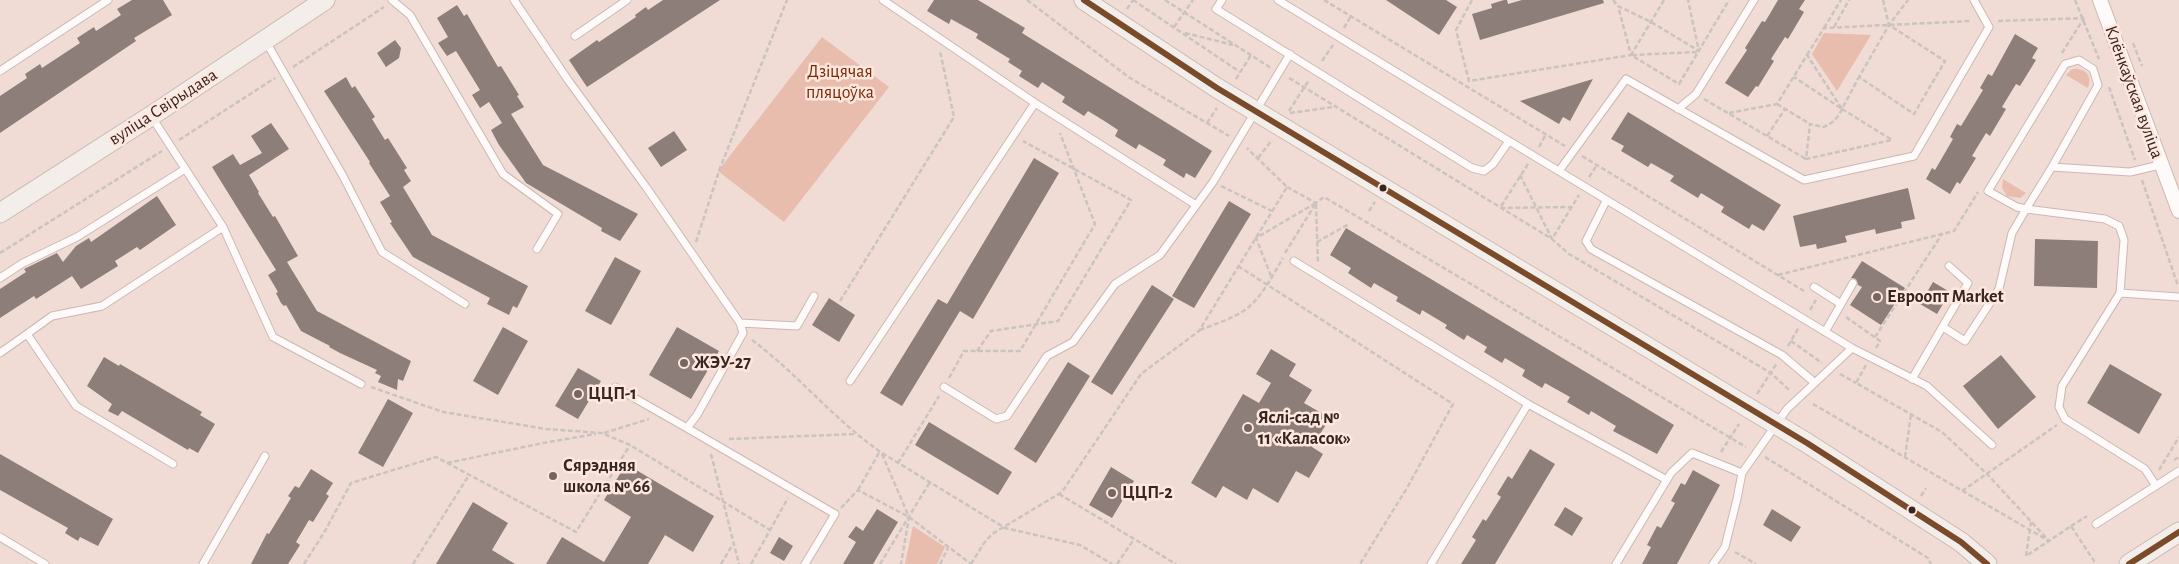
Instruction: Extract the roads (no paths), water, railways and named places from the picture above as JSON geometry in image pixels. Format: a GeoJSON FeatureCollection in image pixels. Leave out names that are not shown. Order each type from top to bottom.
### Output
{"type":"FeatureCollection","features":[{"type":"Feature","properties":{"kind":"main road","name":"вуліца Свірыдава"},"geometry":{"type":"LineString","coordinates":[[0,212],[151,116],[325,0]]}},
{"type":"Feature","properties":{"kind":"main road"},"geometry":{"type":"LineString","coordinates":[[1084,0],[1116,23],[1256,112],[1776,424],[1961,542],[1987,564]]}},
{"type":"Feature","properties":{"kind":"main road"},"geometry":{"type":"LineString","coordinates":[[2129,564],[2179,532]]}},
{"type":"Feature","properties":{"kind":"street","name":"Клёнкаўская вуліца"},"geometry":{"type":"LineString","coordinates":[[2100,0],[2160,165],[2179,211]]}},
{"type":"Feature","properties":{"kind":"lane"},"geometry":{"type":"LineString","coordinates":[[0,71],[108,0]]}},
{"type":"Feature","properties":{"kind":"lane"},"geometry":{"type":"LineString","coordinates":[[392,0],[410,15],[503,174],[558,214],[536,249]]}},
{"type":"Feature","properties":{"kind":"lane"},"geometry":{"type":"LineString","coordinates":[[514,0],[568,80],[646,187],[740,323],[743,333],[697,415],[687,428]]}},
{"type":"Feature","properties":{"kind":"lane"},"geometry":{"type":"LineString","coordinates":[[575,36],[627,0]]}},
{"type":"Feature","properties":{"kind":"lane"},"geometry":{"type":"LineString","coordinates":[[883,0],[1053,114],[1196,205]]}},
{"type":"Feature","properties":{"kind":"lane"},"geometry":{"type":"LineString","coordinates":[[1222,0],[1216,9],[1472,168],[1484,171],[1493,164],[1509,141]]}},
{"type":"Feature","properties":{"kind":"lane"},"geometry":{"type":"LineString","coordinates":[[1278,0],[1606,201],[1805,318],[1824,332],[1870,358],[1927,386],[1992,445]]}},
{"type":"Feature","properties":{"kind":"lane"},"geometry":{"type":"LineString","coordinates":[[1678,109],[1696,94],[1754,0]]}},
{"type":"Feature","properties":{"kind":"lane"},"geometry":{"type":"LineString","coordinates":[[1559,171],[1626,78],[1804,180],[1914,156],[1989,27],[1974,0]]}},
{"type":"Feature","properties":{"kind":"lane"},"geometry":{"type":"LineString","coordinates":[[265,40],[343,176],[382,252],[465,304]]}},
{"type":"Feature","properties":{"kind":"lane"},"geometry":{"type":"LineString","coordinates":[[944,387],[996,419],[1007,416],[1047,356],[1073,342],[1115,284],[1160,255],[1213,182],[1290,54]]}},
{"type":"Feature","properties":{"kind":"lane"},"geometry":{"type":"LineString","coordinates":[[1942,327],[1966,341],[1999,289],[2012,234],[2026,209],[2052,167],[2098,86],[2093,69],[2079,60],[2065,64],[1988,191],[2017,207],[2026,209],[2105,219],[2118,226],[2124,240],[2120,293],[2062,386],[2059,406],[2065,420],[2145,469],[2156,486]]}},
{"type":"Feature","properties":{"kind":"lane"},"geometry":{"type":"LineString","coordinates":[[850,381],[1035,102]]}},
{"type":"Feature","properties":{"kind":"lane"},"geometry":{"type":"LineString","coordinates":[[151,116],[223,227],[273,337],[360,384]]}},
{"type":"Feature","properties":{"kind":"lane"},"geometry":{"type":"LineString","coordinates":[[2052,167],[2130,172],[2160,165]]}},
{"type":"Feature","properties":{"kind":"lane"},"geometry":{"type":"LineString","coordinates":[[0,278],[22,263],[77,237],[185,169]]}},
{"type":"Feature","properties":{"kind":"lane"},"geometry":{"type":"LineString","coordinates":[[1606,201],[1586,241],[1591,249],[1782,355],[1815,383]]}},
{"type":"Feature","properties":{"kind":"lane"},"geometry":{"type":"LineString","coordinates":[[0,353],[52,316],[102,306],[223,227]]}},
{"type":"Feature","properties":{"kind":"lane"},"geometry":{"type":"LineString","coordinates":[[1294,261],[1528,404],[1667,480]]}},
{"type":"Feature","properties":{"kind":"lane"},"geometry":{"type":"LineString","coordinates":[[1912,378],[1968,283],[1949,266]]}},
{"type":"Feature","properties":{"kind":"lane"},"geometry":{"type":"LineString","coordinates":[[1824,332],[1853,283]]}},
{"type":"Feature","properties":{"kind":"lane"},"geometry":{"type":"LineString","coordinates":[[1814,287],[1839,307]]}},
{"type":"Feature","properties":{"kind":"lane"},"geometry":{"type":"LineString","coordinates":[[2120,293],[2179,298]]}},
{"type":"Feature","properties":{"kind":"lane"},"geometry":{"type":"LineString","coordinates":[[740,323],[797,326],[814,296]]}},
{"type":"Feature","properties":{"kind":"lane"},"geometry":{"type":"LineString","coordinates":[[27,334],[76,406],[173,464]]}},
{"type":"Feature","properties":{"kind":"lane"},"geometry":{"type":"LineString","coordinates":[[1713,564],[1725,547],[1738,499],[1742,474],[1786,409],[1852,348]]}},
{"type":"Feature","properties":{"kind":"lane"},"geometry":{"type":"LineString","coordinates":[[615,387],[835,514],[805,564]]}},
{"type":"Feature","properties":{"kind":"lane"},"geometry":{"type":"LineString","coordinates":[[1431,564],[1528,404]]}},
{"type":"Feature","properties":{"kind":"lane"},"geometry":{"type":"LineString","coordinates":[[1616,564],[1667,480],[1692,453],[1715,461],[1742,474]]}},
{"type":"Feature","properties":{"kind":"lane"},"geometry":{"type":"LineString","coordinates":[[203,564],[265,456]]}},
{"type":"Feature","properties":{"kind":"lane"},"geometry":{"type":"LineString","coordinates":[[2096,524],[2179,471]]}},
{"type":"Feature","properties":{"kind":"lane"},"geometry":{"type":"LineString","coordinates":[[0,538],[46,564]]}},
{"type":"Feature","properties":{"kind":"place","name":"Евроопт Market"},"geometry":{"type":"Point","coordinates":[1877,297]}},
{"type":"Feature","properties":{"kind":"place","name":"ЖЭУ-27"},"geometry":{"type":"Point","coordinates":[684,363]}},
{"type":"Feature","properties":{"kind":"place","name":"ЦЦП-1"},"geometry":{"type":"Point","coordinates":[578,394]}},
{"type":"Feature","properties":{"kind":"place","name":"Яслі-сад № 11 «Каласок»"},"geometry":{"type":"Point","coordinates":[1248,428]}},
{"type":"Feature","properties":{"kind":"place","name":"Сярэдняя школа № 66"},"geometry":{"type":"Point","coordinates":[553,476]}},
{"type":"Feature","properties":{"kind":"place","name":"ЦЦП-2"},"geometry":{"type":"Point","coordinates":[1112,493]}},
{"type":"Feature","properties":{"kind":"park label","name":"Дзіцячая пляцоўка"},"geometry":{"type":"Point","coordinates":[840,82]}}]}
